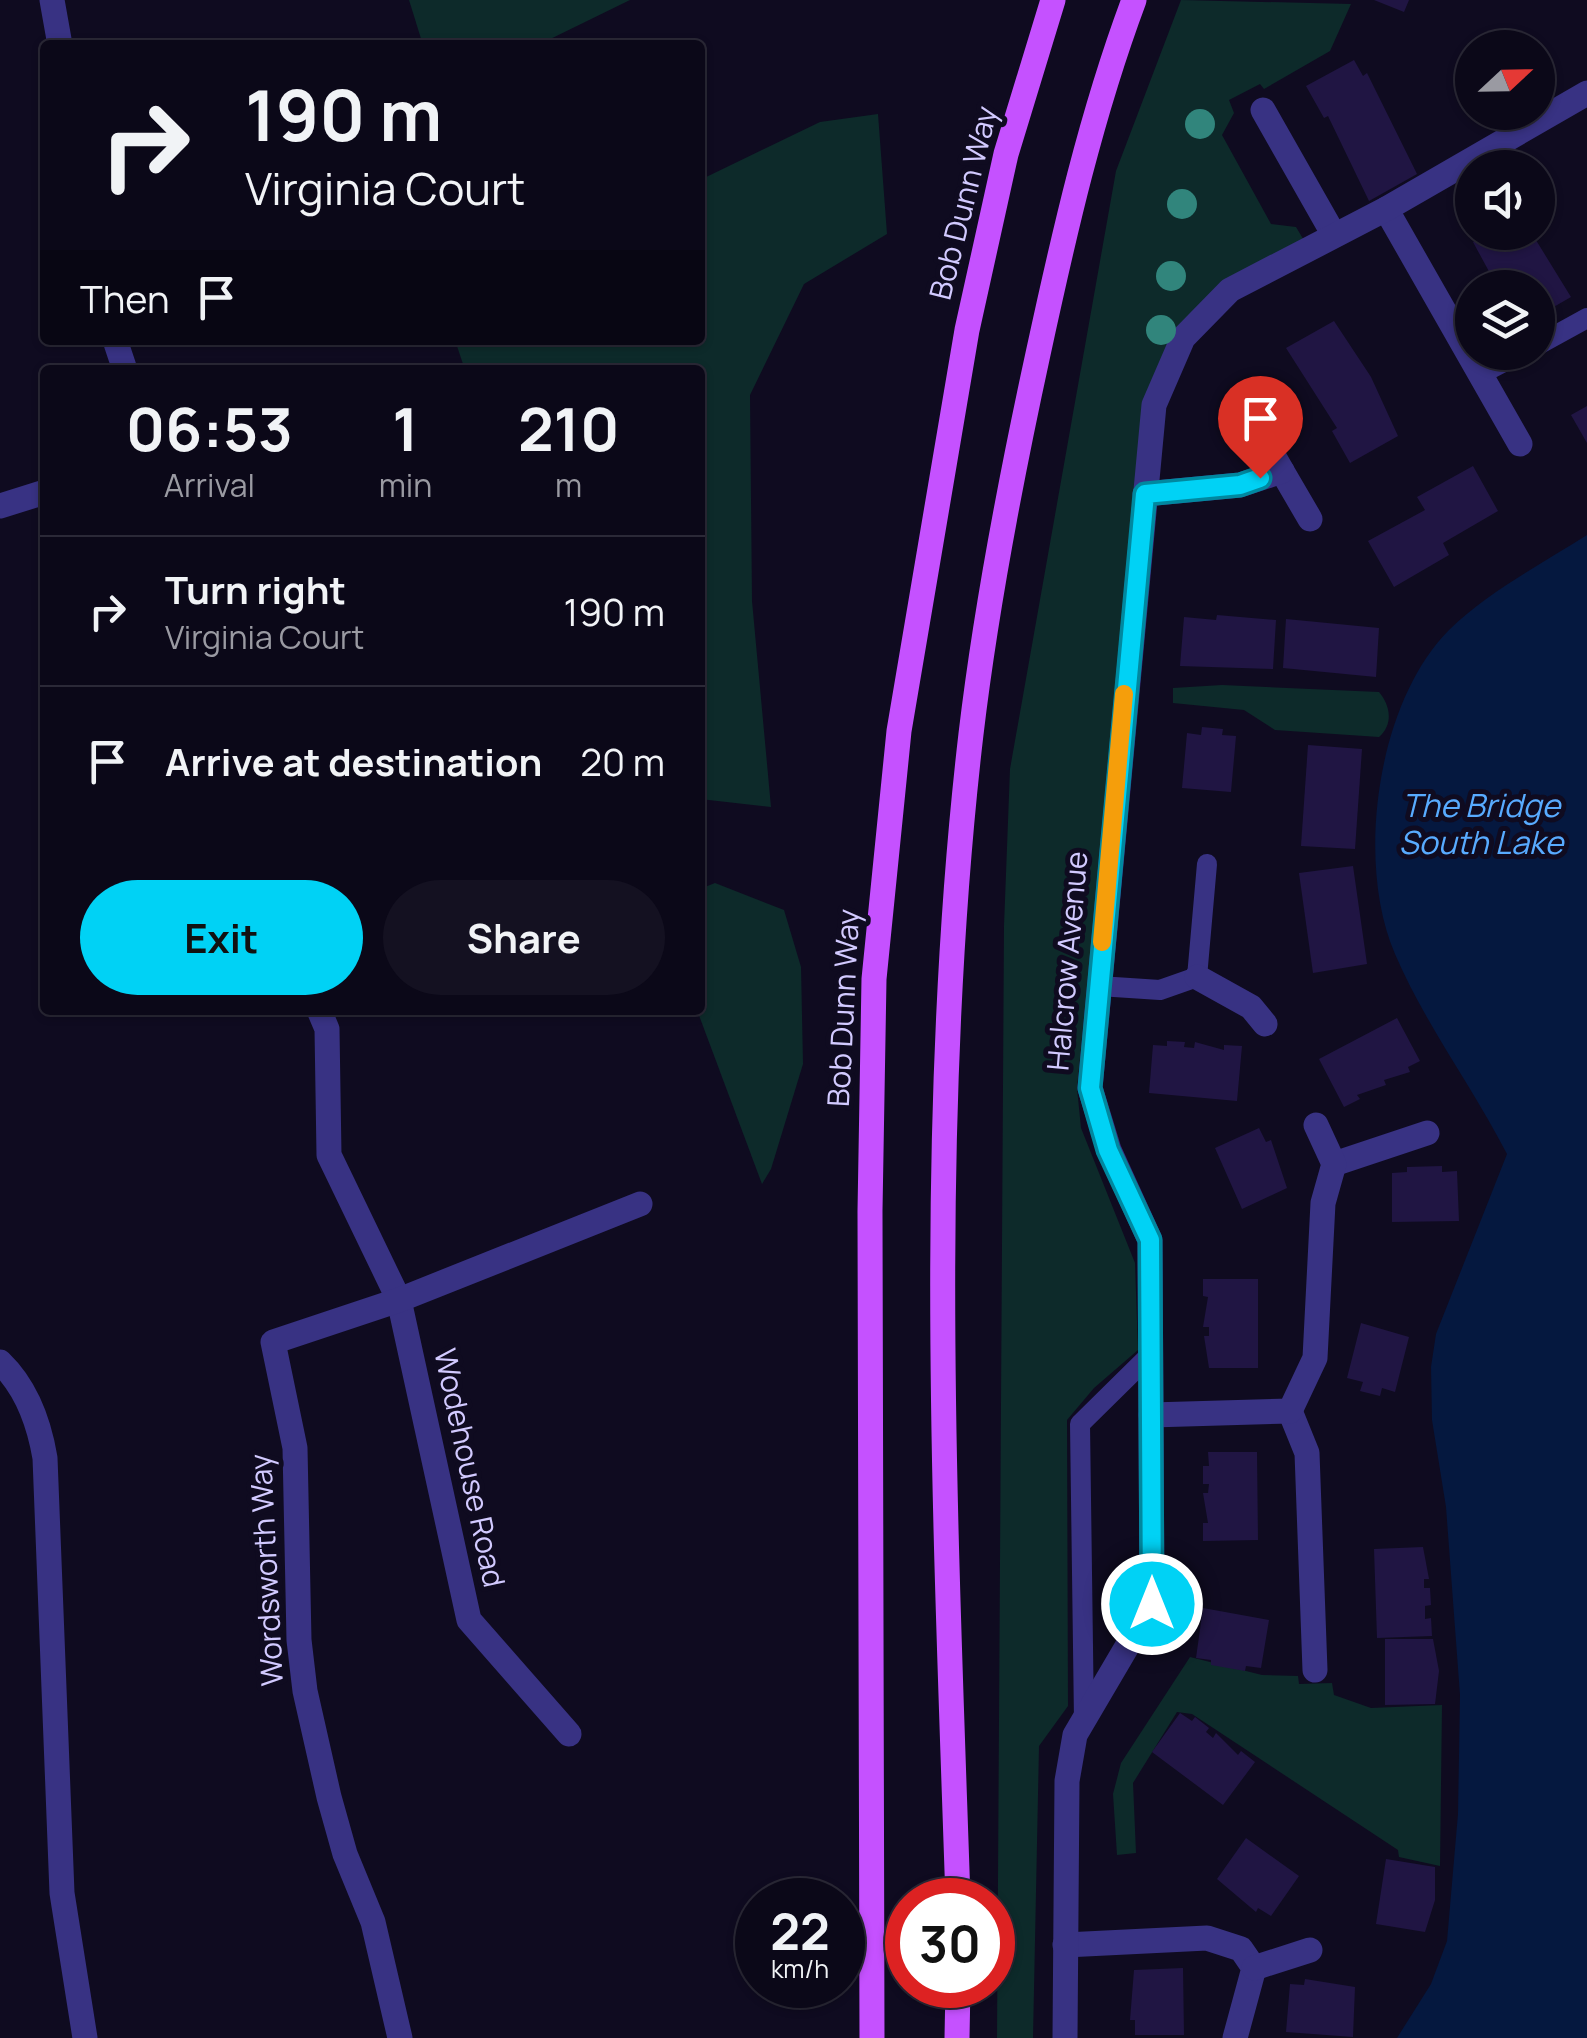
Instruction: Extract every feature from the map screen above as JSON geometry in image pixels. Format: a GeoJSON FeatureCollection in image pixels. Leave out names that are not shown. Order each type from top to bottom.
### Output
{"type":"FeatureCollection","features":[{"type":"Feature","properties":{"kind":"main road","name":"Bob Dunn Way"},"geometry":{"type":"LineString","coordinates":[[872,2038],[870,1211],[874,978],[899,731],[967,330],[1006,154],[1054,0]]}},
{"type":"Feature","properties":{"kind":"main road"},"geometry":{"type":"LineString","coordinates":[[958,1878],[942,1195],[951,968],[971,732],[1020,436],[1070,210],[1134,0]]}},
{"type":"Feature","properties":{"kind":"main road"},"geometry":{"type":"LineString","coordinates":[[957,2038],[958,2008]]}},
{"type":"Feature","properties":{"kind":"street"},"geometry":{"type":"LineString","coordinates":[[52,0],[59,40]]}},
{"type":"Feature","properties":{"kind":"street","name":"Halcrow Avenue"},"geometry":{"type":"LineString","coordinates":[[1065,2038],[1067,1780],[1075,1735],[1152,1604],[1150,1240],[1108,1150],[1090,1088],[1154,405],[1182,338],[1230,290],[1386,209],[1587,93]]}},
{"type":"Feature","properties":{"kind":"street"},"geometry":{"type":"LineString","coordinates":[[1264,110],[1334,235]]}},
{"type":"Feature","properties":{"kind":"street"},"geometry":{"type":"LineString","coordinates":[[1386,209],[1520,444]]}},
{"type":"Feature","properties":{"kind":"street"},"geometry":{"type":"LineString","coordinates":[[1242,401],[1310,519]]}},
{"type":"Feature","properties":{"kind":"street"},"geometry":{"type":"LineString","coordinates":[[1145,494],[1240,485],[1282,471]]}},
{"type":"Feature","properties":{"kind":"street"},"geometry":{"type":"LineString","coordinates":[[0,506],[40,494]]}},
{"type":"Feature","properties":{"kind":"street"},"geometry":{"type":"LineString","coordinates":[[1197,978],[1250,1006],[1265,1024]]}},
{"type":"Feature","properties":{"kind":"street","name":"Wodehouse Road"},"geometry":{"type":"LineString","coordinates":[[321,1015],[327,1030],[329,1155],[400,1300],[469,1620],[569,1734]]}},
{"type":"Feature","properties":{"kind":"street"},"geometry":{"type":"LineString","coordinates":[[1315,1670],[1307,1453],[1290,1411],[1315,1358],[1323,1203],[1334,1164],[1316,1125]]}},
{"type":"Feature","properties":{"kind":"street"},"geometry":{"type":"LineString","coordinates":[[1334,1164],[1426,1132]]}},
{"type":"Feature","properties":{"kind":"street"},"geometry":{"type":"LineString","coordinates":[[400,1300],[640,1204]]}},
{"type":"Feature","properties":{"kind":"street","name":"Wordsworth Way"},"geometry":{"type":"LineString","coordinates":[[400,1300],[272,1342],[295,1448],[299,1640],[305,1691],[328,1797],[345,1854],[373,1922],[400,2038]]}},
{"type":"Feature","properties":{"kind":"street"},"geometry":{"type":"LineString","coordinates":[[0,1362],[33,1412],[44,1458],[62,1893],[85,2038]]}},
{"type":"Feature","properties":{"kind":"street"},"geometry":{"type":"LineString","coordinates":[[1151,1414],[1290,1411]]}},
{"type":"Feature","properties":{"kind":"street"},"geometry":{"type":"LineString","coordinates":[[1066,1945],[1207,1938],[1240,1950],[1254,1968]]}},
{"type":"Feature","properties":{"kind":"street"},"geometry":{"type":"LineString","coordinates":[[1254,1968],[1310,1950]]}},
{"type":"Feature","properties":{"kind":"street"},"geometry":{"type":"LineString","coordinates":[[1235,2038],[1254,1968]]}},
{"type":"Feature","properties":{"kind":"lane"},"geometry":{"type":"LineString","coordinates":[[1555,336],[1587,318]]}},
{"type":"Feature","properties":{"kind":"lane"},"geometry":{"type":"LineString","coordinates":[[1479,375],[1489,370]]}},
{"type":"Feature","properties":{"kind":"lane"},"geometry":{"type":"LineString","coordinates":[[1098,986],[1160,990],[1197,978],[1207,864]]}},
{"type":"Feature","properties":{"kind":"lane"},"geometry":{"type":"LineString","coordinates":[[1084,1721],[1080,1424],[1151,1354]]}},
{"type":"Feature","properties":{"kind":"green space"},"geometry":{"type":"Polygon","coordinates":[[[409,0],[630,0],[548,40],[421,40],[409,0]]]}},
{"type":"Feature","properties":{"kind":"green space"},"geometry":{"type":"Polygon","coordinates":[[[1181,0],[1351,4],[1330,51],[1264,89],[1260,84],[1229,100],[1234,113],[1222,135],[1271,224],[1296,227],[1305,242],[1230,286],[1143,421],[1077,1088],[1081,1128],[1135,1263],[1138,1350],[1094,1388],[1067,1420],[1068,1706],[1039,1746],[1033,2038],[997,2038],[997,2008],[1015,2008],[1015,1878],[998,1878],[1004,926],[1010,769],[1116,171],[1181,0]]]}},
{"type":"Feature","properties":{"kind":"green space"},"geometry":{"type":"Polygon","coordinates":[[[878,114],[887,234],[804,284],[750,395],[752,601],[771,807],[705,800],[705,365],[463,365],[457,345],[705,345],[705,178],[820,122],[878,114]]]}},
{"type":"Feature","properties":{"kind":"green space"},"geometry":{"type":"Polygon","coordinates":[[[1222,685],[1379,692],[1388,709],[1388,720],[1379,737],[1275,730],[1244,710],[1173,703],[1173,688],[1222,685]]]}},
{"type":"Feature","properties":{"kind":"green space"},"geometry":{"type":"Polygon","coordinates":[[[715,883],[784,910],[801,967],[803,1064],[771,1169],[762,1184],[699,1015],[705,1015],[705,887],[715,883]]]}},
{"type":"Feature","properties":{"kind":"green space"},"geometry":{"type":"Polygon","coordinates":[[[1190,1657],[1262,1675],[1298,1676],[1299,1684],[1332,1683],[1334,1695],[1371,1708],[1442,1705],[1440,1866],[1399,1857],[1398,1850],[1192,1714],[1177,1712],[1133,1783],[1136,1853],[1117,1855],[1113,1794],[1121,1763],[1190,1657]]]}},
{"type":"Feature","properties":{"kind":"water","name":"The Bridge South Lake"},"geometry":{"type":"Polygon","coordinates":[[[1587,535],[1587,2038],[1397,2038],[1431,1984],[1447,1941],[1458,1814],[1460,1695],[1446,1507],[1432,1420],[1431,1367],[1436,1334],[1507,1154],[1420,1005],[1395,954],[1383,917],[1376,875],[1380,784],[1405,698],[1424,661],[1449,630],[1498,591],[1587,535]]]}},
{"type":"Feature","properties":{"kind":"building"},"geometry":{"type":"Polygon","coordinates":[[[1374,0],[1409,0],[1404,12],[1374,0]]]}},
{"type":"Feature","properties":{"kind":"building"},"geometry":{"type":"Polygon","coordinates":[[[1354,60],[1363,76],[1367,73],[1417,174],[1369,201],[1328,116],[1324,118],[1306,86],[1354,60]]]}},
{"type":"Feature","properties":{"kind":"building"},"geometry":{"type":"Polygon","coordinates":[[[1477,250],[1542,250],[1554,270],[1488,270],[1477,250]]]}},
{"type":"Feature","properties":{"kind":"building"},"geometry":{"type":"Polygon","coordinates":[[[1555,271],[1571,297],[1555,306],[1555,271]]]}},
{"type":"Feature","properties":{"kind":"building"},"geometry":{"type":"Polygon","coordinates":[[[1334,321],[1371,377],[1398,436],[1350,463],[1332,431],[1337,428],[1286,348],[1334,321]]]}},
{"type":"Feature","properties":{"kind":"building"},"geometry":{"type":"Polygon","coordinates":[[[1587,406],[1587,443],[1571,415],[1587,406]]]}},
{"type":"Feature","properties":{"kind":"building"},"geometry":{"type":"Polygon","coordinates":[[[1473,466],[1498,511],[1443,543],[1449,555],[1394,587],[1368,541],[1425,510],[1417,497],[1473,466]]]}},
{"type":"Feature","properties":{"kind":"building"},"geometry":{"type":"Polygon","coordinates":[[[1217,615],[1276,620],[1273,669],[1180,666],[1184,617],[1216,620],[1217,615]]]}},
{"type":"Feature","properties":{"kind":"building"},"geometry":{"type":"Polygon","coordinates":[[[1286,619],[1379,628],[1376,677],[1283,668],[1286,619]]]}},
{"type":"Feature","properties":{"kind":"building"},"geometry":{"type":"Polygon","coordinates":[[[1202,727],[1223,729],[1222,735],[1236,736],[1231,792],[1182,788],[1187,733],[1201,735],[1202,727]]]}},
{"type":"Feature","properties":{"kind":"building"},"geometry":{"type":"Polygon","coordinates":[[[1308,745],[1362,749],[1355,849],[1301,846],[1308,745]]]}},
{"type":"Feature","properties":{"kind":"building"},"geometry":{"type":"Polygon","coordinates":[[[1353,866],[1367,964],[1313,973],[1299,873],[1353,866]]]}},
{"type":"Feature","properties":{"kind":"building"},"geometry":{"type":"Polygon","coordinates":[[[1397,1018],[1420,1061],[1408,1067],[1410,1072],[1384,1080],[1386,1085],[1357,1095],[1360,1099],[1344,1107],[1319,1059],[1397,1018]]]}},
{"type":"Feature","properties":{"kind":"building"},"geometry":{"type":"Polygon","coordinates":[[[1167,1041],[1185,1042],[1184,1047],[1194,1048],[1195,1042],[1224,1050],[1224,1045],[1242,1046],[1237,1101],[1149,1093],[1153,1045],[1167,1046],[1167,1041]]]}},
{"type":"Feature","properties":{"kind":"building"},"geometry":{"type":"Polygon","coordinates":[[[1259,1128],[1266,1142],[1271,1140],[1287,1188],[1242,1209],[1215,1148],[1259,1128]]]}},
{"type":"Feature","properties":{"kind":"building"},"geometry":{"type":"Polygon","coordinates":[[[1442,1166],[1442,1172],[1457,1171],[1459,1221],[1392,1222],[1392,1173],[1407,1172],[1407,1167],[1442,1166]]]}},
{"type":"Feature","properties":{"kind":"building"},"geometry":{"type":"Polygon","coordinates":[[[1203,1279],[1258,1279],[1258,1368],[1209,1368],[1204,1336],[1209,1336],[1209,1327],[1203,1327],[1208,1297],[1203,1296],[1203,1279]]]}},
{"type":"Feature","properties":{"kind":"building"},"geometry":{"type":"Polygon","coordinates":[[[1361,1323],[1409,1337],[1395,1392],[1382,1388],[1380,1396],[1360,1391],[1363,1382],[1347,1378],[1361,1323]]]}},
{"type":"Feature","properties":{"kind":"building"},"geometry":{"type":"Polygon","coordinates":[[[1208,1452],[1257,1452],[1258,1540],[1203,1541],[1203,1523],[1208,1523],[1203,1493],[1208,1493],[1209,1484],[1203,1484],[1203,1466],[1209,1466],[1208,1452]]]}},
{"type":"Feature","properties":{"kind":"building"},"geometry":{"type":"Polygon","coordinates":[[[1423,1547],[1429,1579],[1424,1579],[1424,1588],[1430,1588],[1431,1605],[1425,1606],[1425,1619],[1431,1618],[1432,1636],[1377,1638],[1374,1549],[1423,1547]]]}},
{"type":"Feature","properties":{"kind":"building"},"geometry":{"type":"Polygon","coordinates":[[[1203,1608],[1269,1620],[1261,1668],[1246,1666],[1245,1671],[1196,1658],[1203,1608]]]}},
{"type":"Feature","properties":{"kind":"building"},"geometry":{"type":"Polygon","coordinates":[[[1385,1639],[1433,1639],[1439,1671],[1435,1704],[1385,1705],[1385,1639]]]}},
{"type":"Feature","properties":{"kind":"building"},"geometry":{"type":"Polygon","coordinates":[[[1180,1713],[1192,1721],[1195,1717],[1209,1728],[1206,1732],[1213,1738],[1216,1733],[1238,1755],[1241,1751],[1255,1762],[1223,1805],[1152,1752],[1180,1713]]]}},
{"type":"Feature","properties":{"kind":"building"},"geometry":{"type":"Polygon","coordinates":[[[1246,1838],[1299,1876],[1271,1916],[1258,1908],[1256,1912],[1217,1879],[1246,1838]]]}},
{"type":"Feature","properties":{"kind":"building"},"geometry":{"type":"Polygon","coordinates":[[[1386,1859],[1435,1867],[1435,1900],[1425,1932],[1376,1924],[1386,1859]]]}},
{"type":"Feature","properties":{"kind":"building"},"geometry":{"type":"Polygon","coordinates":[[[1183,1968],[1184,2035],[1135,2035],[1135,2020],[1130,2020],[1134,1970],[1183,1968]]]}},
{"type":"Feature","properties":{"kind":"building"},"geometry":{"type":"Polygon","coordinates":[[[1305,1979],[1355,1987],[1353,2037],[1286,2032],[1290,1984],[1304,1985],[1305,1979]]]}},
{"type":"Feature","properties":{"kind":"slow traffic"},"geometry":{"type":"LineString","coordinates":[[1102,942],[1124,694]]}},
{"type":"Feature","properties":{"kind":"route"},"geometry":{"type":"LineString","coordinates":[[1152,1604],[1150,1240],[1108,1150],[1090,1088],[1124,700],[1145,494],[1175,488],[1240,485],[1260,478]]}}]}
